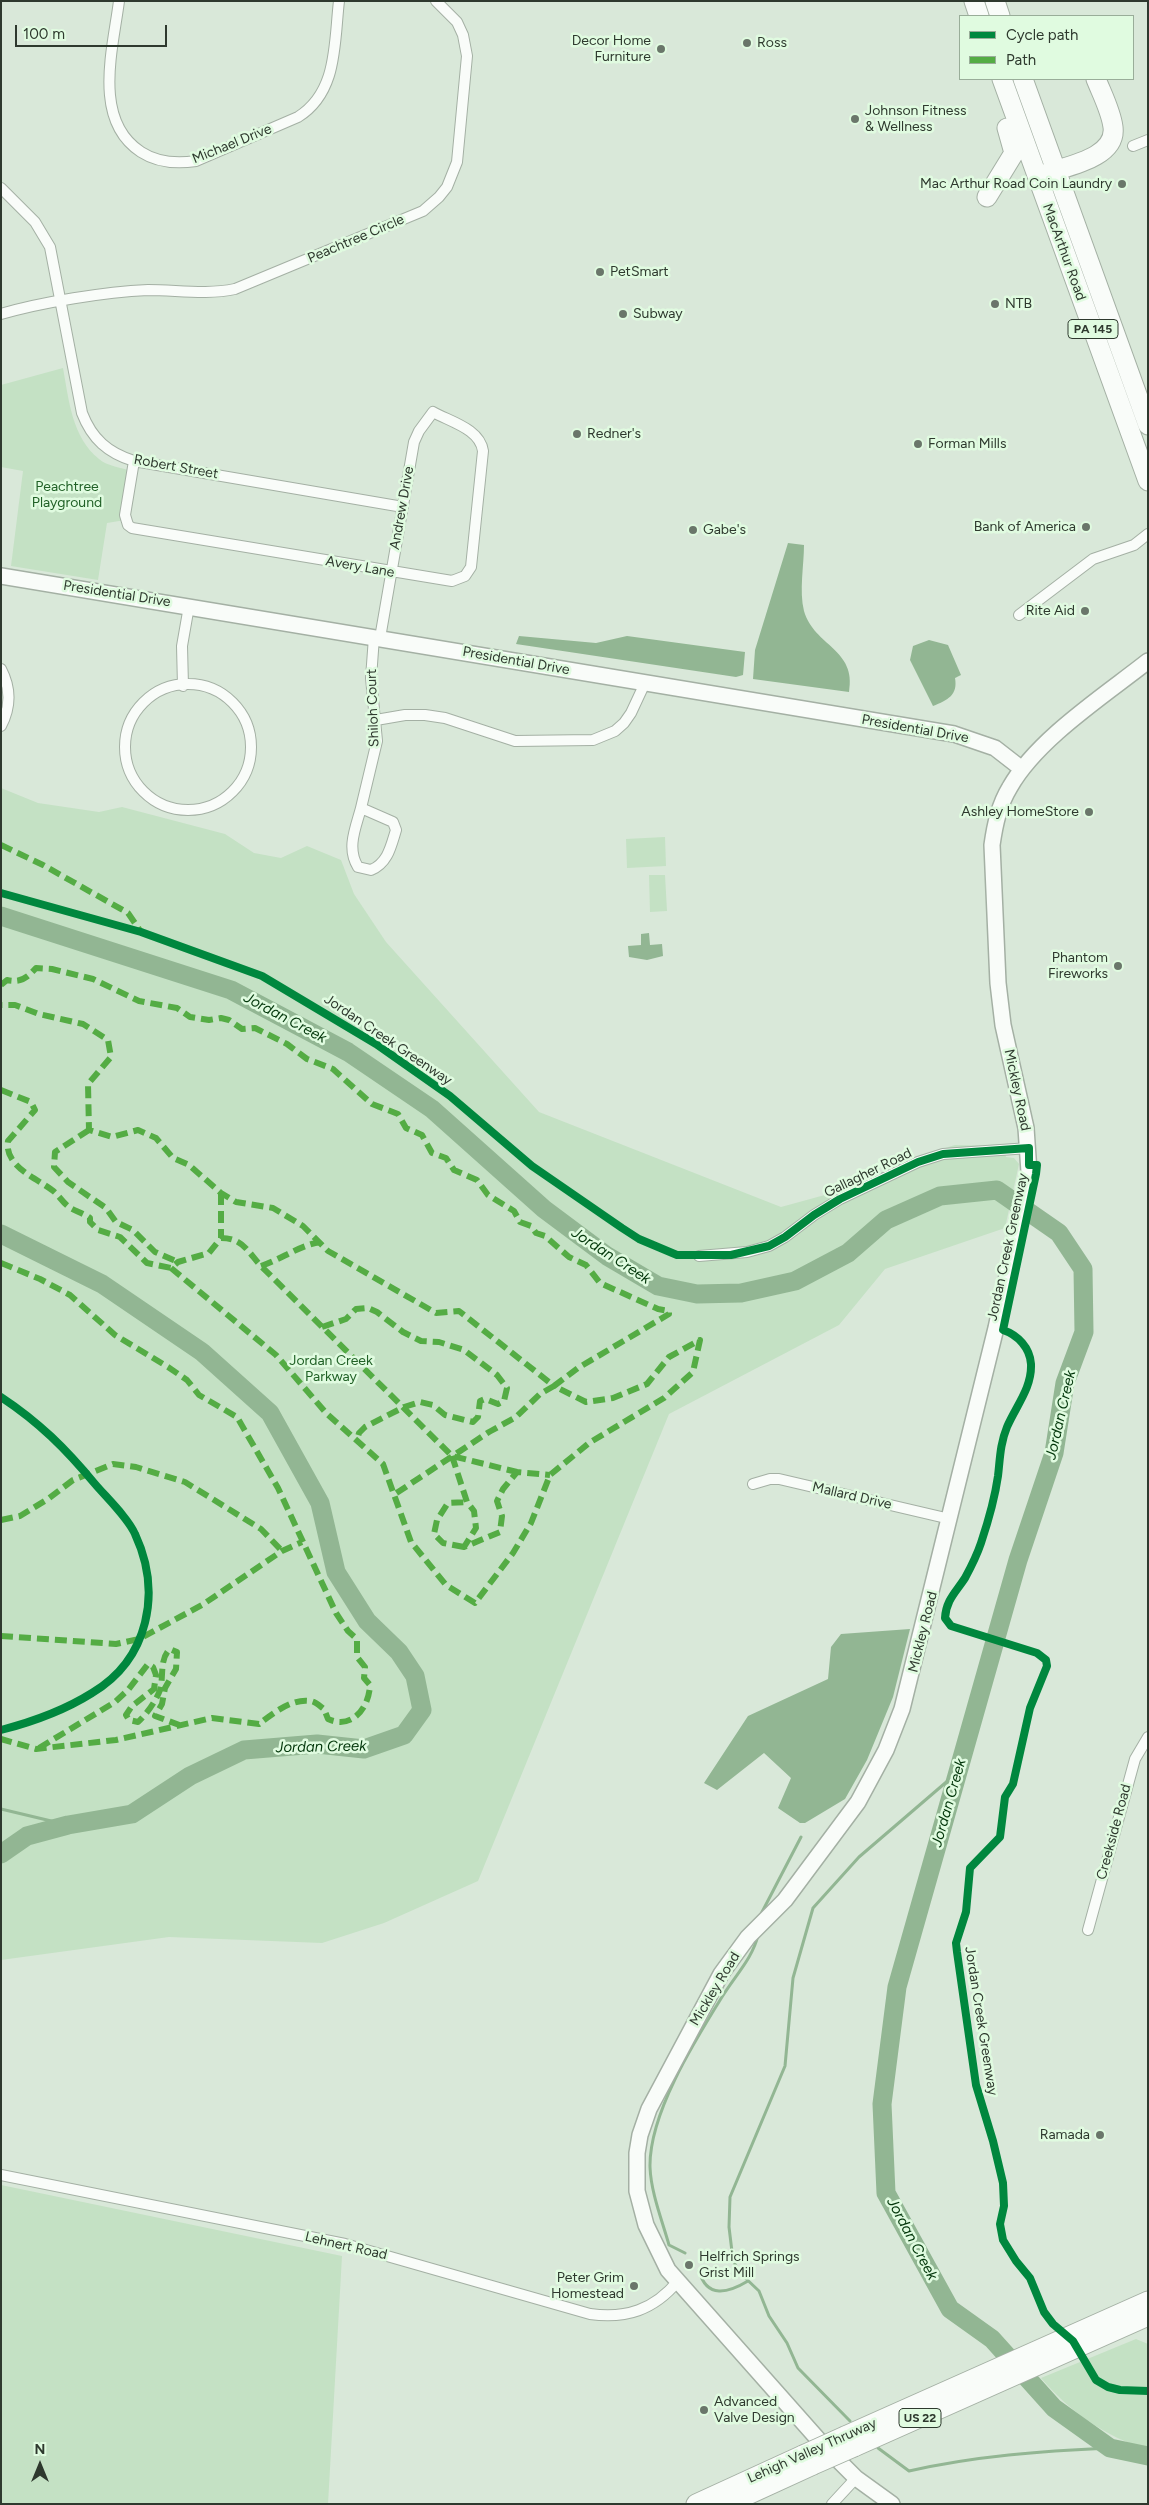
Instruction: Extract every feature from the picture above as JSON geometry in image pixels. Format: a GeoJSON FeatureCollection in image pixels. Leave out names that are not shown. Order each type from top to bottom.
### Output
{"type":"FeatureCollection","features":[{"type":"Feature","properties":{"kind":"highway"},"geometry":{"type":"LineString","coordinates":[[974,1],[979,15]]}},
{"type":"Feature","properties":{"kind":"highway"},"geometry":{"type":"LineString","coordinates":[[995,1],[1000,15]]}},
{"type":"Feature","properties":{"kind":"highway"},"geometry":{"type":"LineString","coordinates":[[1037,177],[1099,154],[1110,142],[1113,125],[1096,80]]}},
{"type":"Feature","properties":{"kind":"highway","name":"MacArthur Road"},"geometry":{"type":"LineString","coordinates":[[1030,84],[1056,170],[1148,425]]}},
{"type":"Feature","properties":{"kind":"highway"},"geometry":{"type":"LineString","coordinates":[[987,197],[1014,153],[1013,142],[1003,117],[1004,86]]}},
{"type":"Feature","properties":{"kind":"highway","name":"MacArthur Road"},"geometry":{"type":"LineString","coordinates":[[1004,86],[1148,481]]}},
{"type":"Feature","properties":{"kind":"highway","name":"Lehigh Valley Thruway"},"geometry":{"type":"LineString","coordinates":[[696,2504],[850,2442],[1089,2335],[1148,2301]]}},
{"type":"Feature","properties":{"kind":"highway","name":"Lehigh Valley Thruway"},"geometry":{"type":"LineString","coordinates":[[1089,2335],[1148,2316]]}},
{"type":"Feature","properties":{"kind":"highway","name":"Lehigh Valley Thruway"},"geometry":{"type":"LineString","coordinates":[[728,2504],[808,2460]]}},
{"type":"Feature","properties":{"kind":"street","name":"Michael Drive"},"geometry":{"type":"LineString","coordinates":[[119,1],[110,81],[114,118],[121,132],[138,150],[156,160],[176,163],[196,160],[298,117],[311,107],[326,86],[331,72],[339,1]]}},
{"type":"Feature","properties":{"kind":"street","name":"Peachtree Circle"},"geometry":{"type":"LineString","coordinates":[[1,314],[131,291],[221,292],[235,289],[392,225],[430,206],[447,186],[457,162],[467,56],[463,35],[457,22],[436,1]]}},
{"type":"Feature","properties":{"kind":"street"},"geometry":{"type":"LineString","coordinates":[[1133,146],[1148,140]]}},
{"type":"Feature","properties":{"kind":"street"},"geometry":{"type":"LineString","coordinates":[[1,188],[42,233],[54,259],[62,302]]}},
{"type":"Feature","properties":{"kind":"street","name":"Robert Street"},"geometry":{"type":"LineString","coordinates":[[62,302],[82,413],[86,424],[100,443],[110,452],[134,461],[403,507]]}},
{"type":"Feature","properties":{"kind":"street","name":"Avery Lane"},"geometry":{"type":"LineString","coordinates":[[134,461],[125,514],[128,524],[132,528],[452,581],[465,576],[470,567],[483,451],[482,444],[474,433],[433,412]]}},
{"type":"Feature","properties":{"kind":"street","name":"Andrew Drive"},"geometry":{"type":"LineString","coordinates":[[377,638],[391,572],[414,442],[425,421],[433,412]]}},
{"type":"Feature","properties":{"kind":"street"},"geometry":{"type":"LineString","coordinates":[[1019,615],[1093,559],[1146,539]]}},
{"type":"Feature","properties":{"kind":"street","name":"Presidential Drive"},"geometry":{"type":"LineString","coordinates":[[1,576],[962,736],[995,748],[1022,769]]}},
{"type":"Feature","properties":{"kind":"street"},"geometry":{"type":"LineString","coordinates":[[183,686],[182,646],[189,606]]}},
{"type":"Feature","properties":{"kind":"street","name":"Shiloh Court"},"geometry":{"type":"LineString","coordinates":[[361,808],[393,822],[396,830],[386,858],[382,864],[371,870],[358,866],[352,852],[352,840],[375,754],[376,720],[371,678],[377,638]]}},
{"type":"Feature","properties":{"kind":"street","name":"Mickley Road"},"geometry":{"type":"LineString","coordinates":[[892,2504],[856,2478],[817,2438],[678,2281],[660,2257],[642,2211],[636,2171],[640,2135],[649,2109],[708,1994],[748,1937],[785,1900],[858,1802],[886,1750],[909,1688],[950,1519],[1029,1172],[1029,1148],[1004,1025],[998,983],[992,845],[1002,802],[1022,769],[1058,733],[1148,661]]}},
{"type":"Feature","properties":{"kind":"street"},"geometry":{"type":"LineString","coordinates":[[1,669],[8,688],[9,700],[1,726]]}},
{"type":"Feature","properties":{"kind":"street"},"geometry":{"type":"LineString","coordinates":[[376,720],[405,715],[425,715],[445,718],[515,741],[593,740],[615,731],[624,723],[631,713],[644,683]]}},
{"type":"Feature","properties":{"kind":"street"},"geometry":{"type":"LineString","coordinates":[[183,686],[206,687],[227,697],[244,716],[252,740],[250,764],[239,784],[222,800],[199,807],[172,806],[149,795],[132,776],[125,754],[127,731],[138,708],[158,692],[183,686]]}},
{"type":"Feature","properties":{"kind":"street","name":"Gallagher Road"},"geometry":{"type":"LineString","coordinates":[[699,1256],[747,1252],[769,1246],[840,1199],[927,1159],[943,1154],[1029,1148]]}},
{"type":"Feature","properties":{"kind":"street","name":"Mallard Drive"},"geometry":{"type":"LineString","coordinates":[[754,1484],[770,1479],[780,1479],[950,1519]]}},
{"type":"Feature","properties":{"kind":"street","name":"Creekside Road"},"geometry":{"type":"LineString","coordinates":[[1088,1930],[1135,1759],[1148,1738]]}},
{"type":"Feature","properties":{"kind":"street","name":"Lehnert Road"},"geometry":{"type":"LineString","coordinates":[[1,2175],[345,2244],[590,2314],[616,2316],[644,2310],[668,2293],[678,2281]]}},
{"type":"Feature","properties":{"kind":"street"},"geometry":{"type":"LineString","coordinates":[[832,2504],[856,2478]]}},
{"type":"Feature","properties":{"kind":"green space","name":"Peachtree Playground"},"geometry":{"type":"Polygon","coordinates":[[[63,368],[73,418],[83,440],[90,450],[102,461],[132,471],[125,520],[107,523],[98,580],[11,566],[23,471],[1,467],[1,385],[63,368]]]}},
{"type":"Feature","properties":{"kind":"green space","name":"Jordan Creek Parkway"},"geometry":{"type":"Polygon","coordinates":[[[1,788],[38,803],[99,812],[122,807],[225,834],[254,853],[281,858],[307,846],[341,860],[354,894],[386,942],[539,1112],[781,1207],[843,1190],[929,1153],[955,1145],[1003,1146],[1006,1157],[1014,1158],[1019,1164],[1005,1228],[885,1269],[839,1325],[669,1414],[478,1881],[384,1923],[322,1943],[169,1937],[1,1960],[1,788]]]}},
{"type":"Feature","properties":{"kind":"green space"},"geometry":{"type":"Polygon","coordinates":[[[665,837],[666,866],[627,868],[626,839],[665,837]]]}},
{"type":"Feature","properties":{"kind":"green space"},"geometry":{"type":"Polygon","coordinates":[[[649,875],[665,875],[667,911],[650,912],[649,875]]]}},
{"type":"Feature","properties":{"kind":"green space"},"geometry":{"type":"Polygon","coordinates":[[[1,2185],[342,2256],[328,2504],[1,2504],[1,2185]]]}},
{"type":"Feature","properties":{"kind":"green space"},"geometry":{"type":"Polygon","coordinates":[[[1136,2339],[1148,2344],[1148,2450],[1117,2438],[1089,2422],[1064,2402],[1041,2378],[1136,2339]]]}},
{"type":"Feature","properties":{"kind":"shaded area"},"geometry":{"type":"Polygon","coordinates":[[[788,543],[804,545],[802,587],[804,611],[809,623],[816,632],[841,657],[847,666],[850,678],[849,692],[753,679],[755,650],[788,543]]]}},
{"type":"Feature","properties":{"kind":"shaded area"},"geometry":{"type":"Polygon","coordinates":[[[519,636],[596,643],[627,636],[745,652],[743,675],[736,677],[516,644],[519,636]]]}},
{"type":"Feature","properties":{"kind":"shaded area"},"geometry":{"type":"Polygon","coordinates":[[[929,640],[948,645],[961,675],[955,678],[955,689],[951,696],[933,706],[910,660],[913,646],[929,640]]]}},
{"type":"Feature","properties":{"kind":"shaded area"},"geometry":{"type":"Polygon","coordinates":[[[649,933],[650,945],[662,944],[663,956],[647,960],[629,957],[628,946],[641,945],[641,934],[649,933]]]}},
{"type":"Feature","properties":{"kind":"shaded area"},"geometry":{"type":"Polygon","coordinates":[[[910,1629],[893,1697],[867,1760],[845,1799],[805,1823],[800,1823],[778,1808],[791,1778],[764,1753],[717,1790],[704,1783],[748,1716],[828,1679],[831,1647],[841,1634],[910,1629]]]}},
{"type":"Feature","properties":{"kind":"waterway","name":"Jordan Creek"},"geometry":{"type":"LineString","coordinates":[[1,916],[231,990],[348,1052],[432,1109],[544,1209],[607,1256],[658,1286],[697,1294],[741,1293],[795,1281],[848,1253],[886,1220],[940,1196],[997,1190],[1059,1233],[1083,1269],[1084,1332],[1065,1383],[1054,1453],[1018,1560],[897,1987],[882,2104],[886,2193],[950,2309],[992,2339],[1054,2408],[1110,2448],[1148,2456]]}},
{"type":"Feature","properties":{"kind":"waterway","name":"Jordan Creek"},"geometry":{"type":"LineString","coordinates":[[1,1234],[102,1284],[202,1352],[270,1413],[320,1503],[336,1572],[367,1621],[399,1652],[415,1676],[422,1710],[404,1735],[364,1749],[317,1744],[244,1750],[190,1776],[132,1814],[68,1825],[27,1836],[1,1854]]}},
{"type":"Feature","properties":{"kind":"waterway"},"geometry":{"type":"LineString","coordinates":[[850,2421],[798,2368],[787,2343],[769,2316],[759,2291],[739,2272],[733,2260],[729,2227],[730,2197],[785,2066],[793,1978],[813,1908],[859,1857],[958,1772]]}},
{"type":"Feature","properties":{"kind":"waterway","name":"Jordan Creek"},"geometry":{"type":"LineString","coordinates":[[1,1809],[68,1825]]}},
{"type":"Feature","properties":{"kind":"waterway"},"geometry":{"type":"LineString","coordinates":[[761,1914],[801,1837]]}},
{"type":"Feature","properties":{"kind":"waterway"},"geometry":{"type":"LineString","coordinates":[[685,2253],[669,2245],[652,2187],[650,2167],[657,2124],[675,2079],[711,2015],[748,1959],[758,1935]]}},
{"type":"Feature","properties":{"kind":"waterway"},"geometry":{"type":"LineString","coordinates":[[699,2271],[707,2286],[713,2290],[726,2290],[748,2281]]}},
{"type":"Feature","properties":{"kind":"waterway"},"geometry":{"type":"LineString","coordinates":[[878,2448],[909,2471],[1009,2455],[1110,2448]]}},
{"type":"Feature","properties":{"kind":"marked path"},"geometry":{"type":"LineString","coordinates":[[1,845],[43,865],[128,913],[141,932]]}},
{"type":"Feature","properties":{"kind":"marked path"},"geometry":{"type":"LineString","coordinates":[[1,985],[7,980],[16,981],[23,979],[36,968],[52,969],[93,979],[139,1001],[177,1008],[190,1017],[209,1020],[221,1018],[229,1020],[242,1029],[255,1028],[287,1044],[307,1059],[333,1069],[372,1104],[398,1114],[406,1128],[422,1135],[432,1153],[446,1158],[454,1170],[477,1180],[488,1195],[514,1211],[520,1222],[531,1226],[536,1233],[545,1236],[569,1257],[586,1265],[600,1283],[658,1309],[669,1311],[669,1314],[578,1368],[554,1386],[459,1311],[436,1313],[328,1251],[303,1226],[273,1208],[236,1202],[221,1193],[189,1165],[173,1158],[156,1138],[138,1130],[112,1137],[89,1130],[88,1084],[111,1057],[108,1040],[83,1024],[39,1014],[15,1005],[1,1005]]}},
{"type":"Feature","properties":{"kind":"marked path"},"geometry":{"type":"LineString","coordinates":[[1,1090],[31,1102],[35,1110],[8,1141],[8,1150],[11,1158],[22,1170],[57,1194],[69,1207],[90,1218],[90,1222],[98,1230],[120,1237],[147,1263],[171,1268],[178,1262],[209,1253],[221,1238],[235,1240],[452,1456],[517,1472]]}},
{"type":"Feature","properties":{"kind":"marked path"},"geometry":{"type":"LineString","coordinates":[[89,1130],[55,1152],[54,1167],[68,1182],[106,1208],[116,1222],[133,1230],[155,1252],[178,1262]]}},
{"type":"Feature","properties":{"kind":"marked path"},"geometry":{"type":"LineString","coordinates":[[221,1193],[221,1238]]}},
{"type":"Feature","properties":{"kind":"marked path"},"geometry":{"type":"LineString","coordinates":[[261,1266],[304,1246],[320,1242]]}},
{"type":"Feature","properties":{"kind":"marked path"},"geometry":{"type":"LineString","coordinates":[[1,1263],[40,1279],[70,1295],[115,1335],[168,1367],[187,1380],[199,1395],[237,1417],[278,1488],[336,1613],[348,1631],[357,1639],[357,1657],[365,1667],[364,1678],[370,1685],[369,1694],[363,1709],[358,1715],[345,1722],[328,1719],[324,1709],[316,1703],[303,1701],[289,1704],[259,1724],[212,1718],[116,1740],[36,1749],[1,1739]]}},
{"type":"Feature","properties":{"kind":"marked path"},"geometry":{"type":"LineString","coordinates":[[171,1268],[276,1355],[327,1414],[383,1464],[411,1542],[446,1585],[475,1603],[513,1553],[531,1523],[550,1475],[589,1443],[664,1398],[693,1372],[700,1340],[669,1357],[647,1384],[613,1398],[586,1402],[554,1386],[540,1394],[516,1417],[489,1432],[395,1494]]}},
{"type":"Feature","properties":{"kind":"marked path"},"geometry":{"type":"LineString","coordinates":[[322,1327],[346,1319],[356,1309],[368,1308],[377,1312],[403,1332],[421,1341],[439,1342],[464,1350],[497,1375],[507,1388],[504,1401],[498,1404],[485,1399],[480,1401],[478,1417],[473,1422],[445,1415],[433,1405],[420,1402],[404,1407],[365,1427],[359,1433],[357,1440]]}},
{"type":"Feature","properties":{"kind":"marked path"},"geometry":{"type":"LineString","coordinates":[[452,1456],[467,1502],[474,1511],[476,1528],[464,1547],[500,1532],[502,1516],[497,1501],[503,1489],[517,1472],[550,1475]]}},
{"type":"Feature","properties":{"kind":"marked path"},"geometry":{"type":"LineString","coordinates":[[1,1520],[20,1516],[48,1499],[73,1480],[113,1464],[136,1467],[185,1482],[261,1529],[282,1551]]}},
{"type":"Feature","properties":{"kind":"marked path"},"geometry":{"type":"LineString","coordinates":[[464,1547],[443,1543],[434,1534],[437,1520],[448,1503],[467,1502]]}},
{"type":"Feature","properties":{"kind":"marked path"},"geometry":{"type":"LineString","coordinates":[[1,1636],[116,1644],[139,1639],[202,1605],[282,1551],[302,1542]]}},
{"type":"Feature","properties":{"kind":"marked path"},"geometry":{"type":"LineString","coordinates":[[39,1748],[115,1702],[128,1690],[148,1664],[153,1667],[156,1675],[154,1689],[132,1706],[126,1715],[129,1720],[138,1722],[150,1708],[160,1690],[164,1658],[170,1649],[177,1652],[176,1669],[165,1688],[162,1704],[155,1716],[182,1726]]}},
{"type":"Feature","properties":{"kind":"cycle path","name":"Jordan Creek Greenway"},"geometry":{"type":"LineString","coordinates":[[1,893],[141,932],[262,976],[376,1044],[450,1096],[532,1166],[622,1228],[639,1239],[677,1255],[731,1255],[769,1246],[840,1199],[918,1162],[943,1154],[1029,1148],[1029,1165],[1037,1165],[1036,1174],[1003,1330],[1014,1335],[1026,1348],[1030,1358],[1031,1373],[1023,1397],[1003,1439],[995,1492],[981,1543],[965,1578],[949,1601],[945,1618],[951,1626],[1037,1653],[1046,1660],[1047,1666],[1030,1708],[1013,1784],[1005,1797],[1000,1837],[970,1868],[966,1912],[956,1943],[976,2085],[993,2141],[1003,2183],[1004,2206],[1000,2224],[1003,2240],[1016,2261],[1030,2278],[1044,2312],[1053,2324],[1073,2341],[1096,2380],[1108,2387],[1120,2390],[1148,2391]]}},
{"type":"Feature","properties":{"kind":"cycle path"},"geometry":{"type":"LineString","coordinates":[[1,1397],[28,1416],[63,1448],[117,1508],[135,1534],[143,1556],[148,1579],[148,1601],[145,1622],[138,1643],[127,1662],[111,1679],[92,1693],[60,1710],[1,1730]]}},
{"type":"Feature","properties":{"kind":"place","name":"Ross"},"geometry":{"type":"Point","coordinates":[747,43]}},
{"type":"Feature","properties":{"kind":"place","name":"Decor Home Furniture"},"geometry":{"type":"Point","coordinates":[661,49]}},
{"type":"Feature","properties":{"kind":"place","name":"Johnson Fitness & Wellness"},"geometry":{"type":"Point","coordinates":[855,119]}},
{"type":"Feature","properties":{"kind":"place","name":"Mac Arthur Road Coin Laundry"},"geometry":{"type":"Point","coordinates":[1122,184]}},
{"type":"Feature","properties":{"kind":"place","name":"PetSmart"},"geometry":{"type":"Point","coordinates":[600,272]}},
{"type":"Feature","properties":{"kind":"place","name":"NTB"},"geometry":{"type":"Point","coordinates":[995,304]}},
{"type":"Feature","properties":{"kind":"place","name":"Subway"},"geometry":{"type":"Point","coordinates":[623,314]}},
{"type":"Feature","properties":{"kind":"place","name":"Redner's"},"geometry":{"type":"Point","coordinates":[577,434]}},
{"type":"Feature","properties":{"kind":"place","name":"Forman Mills"},"geometry":{"type":"Point","coordinates":[918,444]}},
{"type":"Feature","properties":{"kind":"place","name":"Bank of America"},"geometry":{"type":"Point","coordinates":[1086,527]}},
{"type":"Feature","properties":{"kind":"place","name":"Gabe's"},"geometry":{"type":"Point","coordinates":[693,530]}},
{"type":"Feature","properties":{"kind":"place","name":"Rite Aid"},"geometry":{"type":"Point","coordinates":[1085,611]}},
{"type":"Feature","properties":{"kind":"place","name":"Ashley HomeStore"},"geometry":{"type":"Point","coordinates":[1089,812]}},
{"type":"Feature","properties":{"kind":"place","name":"Phantom Fireworks"},"geometry":{"type":"Point","coordinates":[1118,966]}},
{"type":"Feature","properties":{"kind":"place","name":"Ramada"},"geometry":{"type":"Point","coordinates":[1100,2135]}},
{"type":"Feature","properties":{"kind":"place","name":"Helfrich Springs Grist Mill"},"geometry":{"type":"Point","coordinates":[689,2265]}},
{"type":"Feature","properties":{"kind":"place","name":"Peter Grim Homestead"},"geometry":{"type":"Point","coordinates":[634,2286]}},
{"type":"Feature","properties":{"kind":"place","name":"Advanced Valve Design"},"geometry":{"type":"Point","coordinates":[704,2410]}}]}
